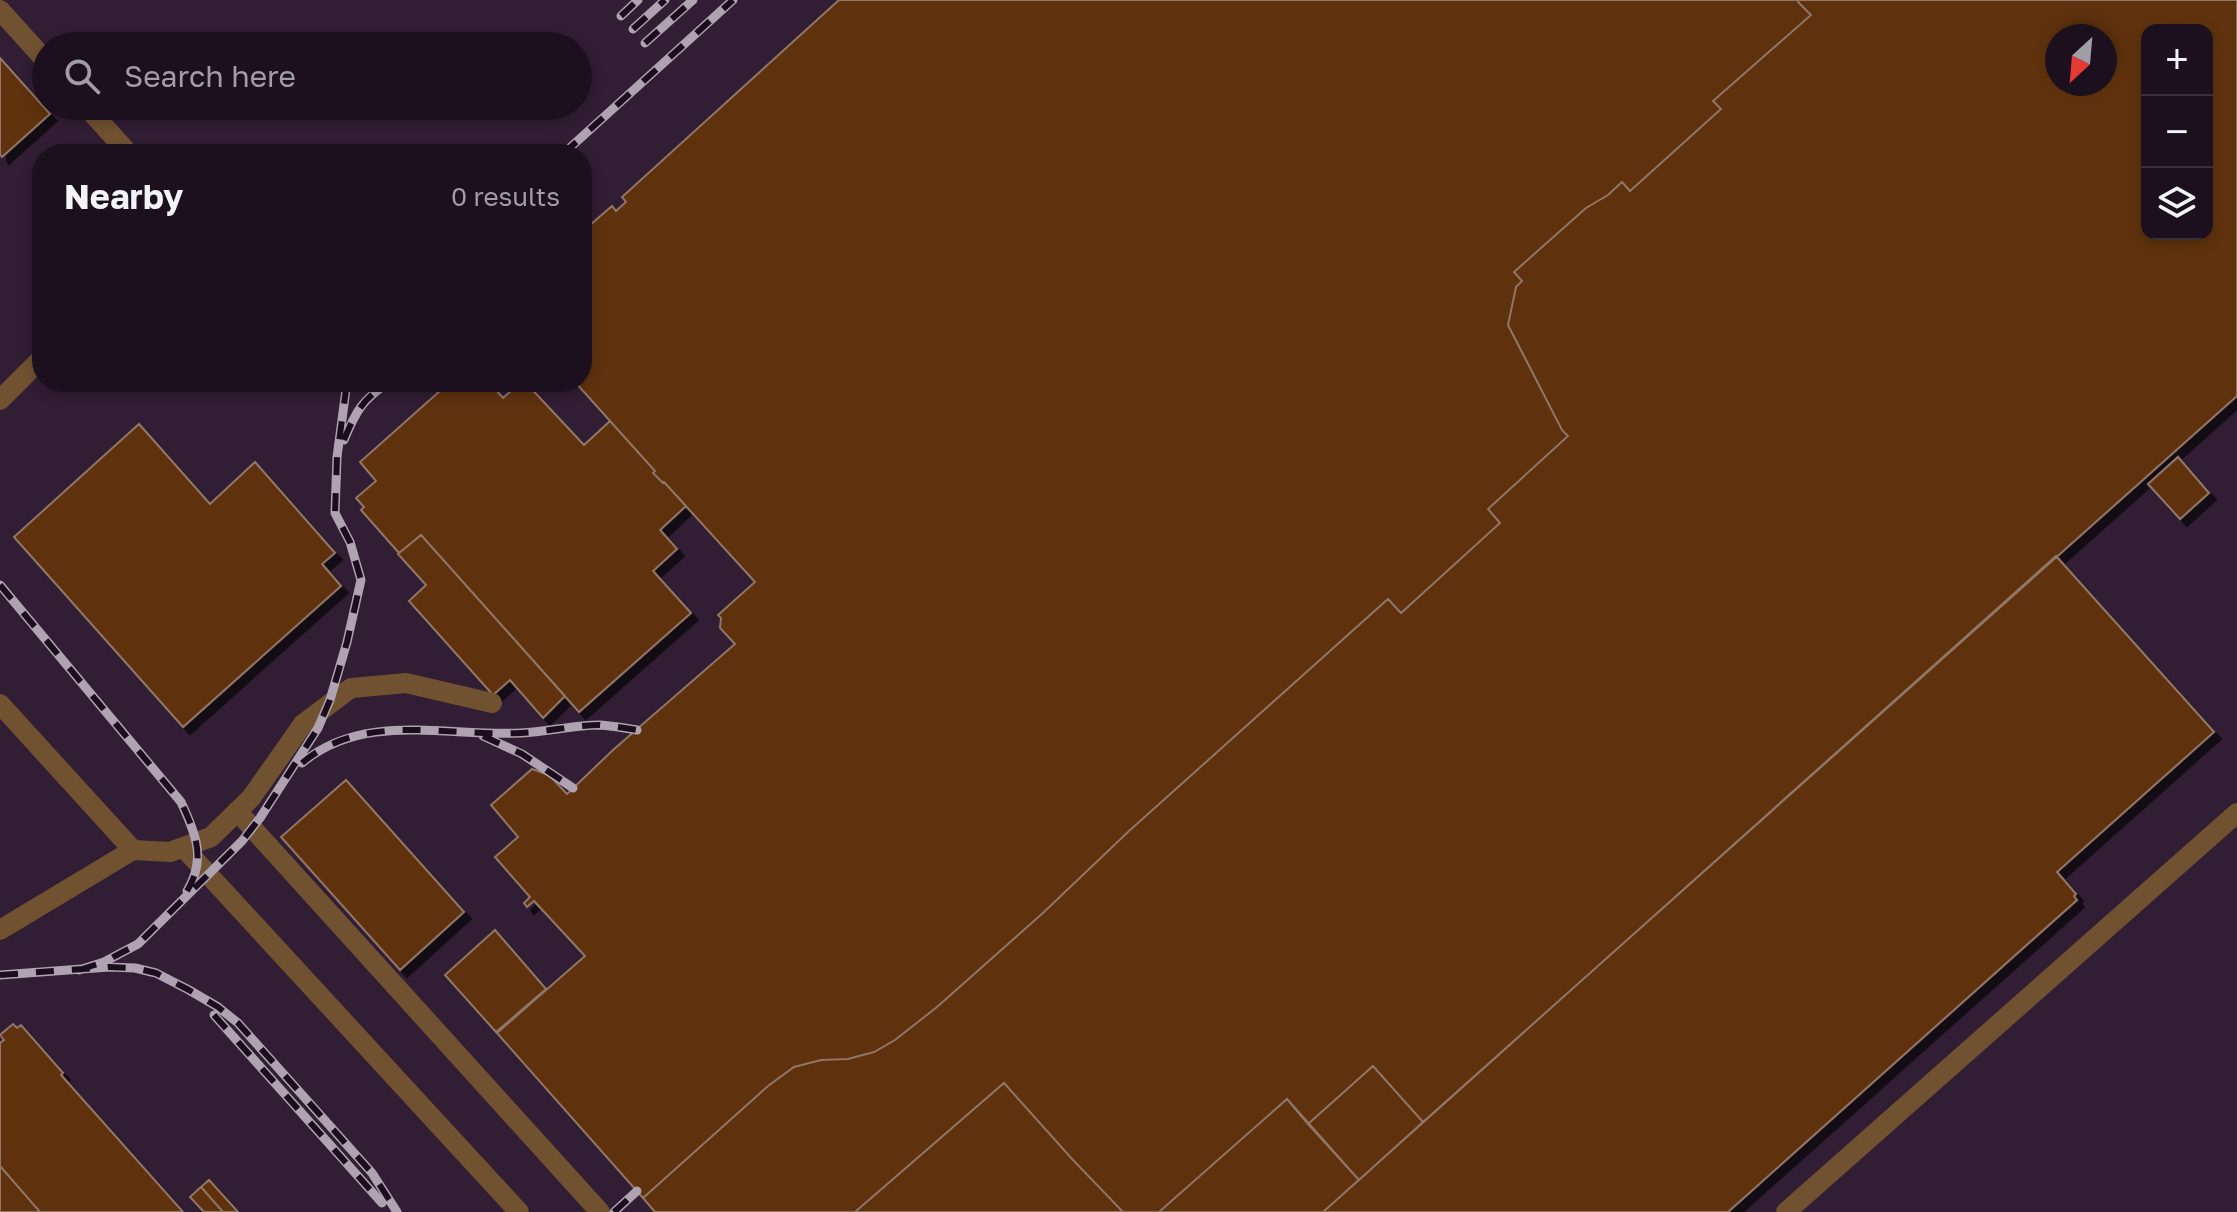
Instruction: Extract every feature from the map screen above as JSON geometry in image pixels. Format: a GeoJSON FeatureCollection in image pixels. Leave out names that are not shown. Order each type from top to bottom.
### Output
{"type":"FeatureCollection","features":[{"type":"Feature","properties":{"kind":"lane"},"geometry":{"type":"LineString","coordinates":[[0,10],[32,45]]}},
{"type":"Feature","properties":{"kind":"lane"},"geometry":{"type":"LineString","coordinates":[[99,120],[120,144]]}},
{"type":"Feature","properties":{"kind":"lane"},"geometry":{"type":"LineString","coordinates":[[0,400],[32,368]]}},
{"type":"Feature","properties":{"kind":"lane"},"geometry":{"type":"LineString","coordinates":[[0,930],[133,850],[170,852],[211,837],[251,798],[303,724],[351,688],[406,683],[492,703]]}},
{"type":"Feature","properties":{"kind":"lane"},"geometry":{"type":"LineString","coordinates":[[0,704],[133,850]]}},
{"type":"Feature","properties":{"kind":"lane"},"geometry":{"type":"LineString","coordinates":[[237,811],[600,1212]]}},
{"type":"Feature","properties":{"kind":"lane"},"geometry":{"type":"LineString","coordinates":[[1786,1212],[2237,813]]}},
{"type":"Feature","properties":{"kind":"lane"},"geometry":{"type":"LineString","coordinates":[[183,847],[519,1212]]}},
{"type":"Feature","properties":{"kind":"shaded area"},"geometry":{"type":"Polygon","coordinates":[[[0,0],[2237,0],[2237,1212],[0,1212],[0,0]]]}},
{"type":"Feature","properties":{"kind":"building"},"geometry":{"type":"Polygon","coordinates":[[[839,0],[1799,0],[1811,15],[1713,101],[1721,109],[1630,191],[1622,182],[1586,208],[1514,272],[1522,281],[1516,287],[1508,325],[1562,430],[1568,436],[1488,509],[1500,523],[1401,613],[1388,599],[937,1007],[895,1040],[874,1052],[794,1067],[768,1086],[643,1198],[497,1033],[585,956],[534,901],[527,907],[524,903],[530,897],[495,857],[518,837],[491,805],[532,769],[549,775],[567,794],[735,644],[720,628],[721,618],[718,615],[755,582],[653,473],[655,471],[584,392],[592,392],[592,223],[612,206],[616,211],[626,202],[622,197],[839,0]]]}},
{"type":"Feature","properties":{"kind":"building"},"geometry":{"type":"Polygon","coordinates":[[[1799,0],[2237,0],[2237,396],[1423,1122],[1373,1066],[1308,1124],[1287,1099],[1159,1212],[1123,1212],[1004,1083],[855,1212],[655,1212],[643,1198],[768,1086],[794,1067],[821,1060],[848,1059],[874,1052],[895,1040],[1044,912],[1129,831],[1388,599],[1401,613],[1500,523],[1488,509],[1568,436],[1562,430],[1508,325],[1516,287],[1522,281],[1514,272],[1586,208],[1622,182],[1630,191],[1721,109],[1713,101],[1811,15],[1799,0]]]}},
{"type":"Feature","properties":{"kind":"building"},"geometry":{"type":"Polygon","coordinates":[[[0,58],[32,94],[32,120],[43,120],[2,157],[0,58]]]}},
{"type":"Feature","properties":{"kind":"building"},"geometry":{"type":"Polygon","coordinates":[[[439,392],[498,392],[503,398],[510,392],[534,392],[584,445],[610,421],[655,471],[653,473],[686,506],[660,530],[677,549],[653,571],[691,613],[579,712],[421,535],[399,553],[361,510],[364,507],[356,498],[376,481],[360,462],[439,392]]]}},
{"type":"Feature","properties":{"kind":"building"},"geometry":{"type":"Polygon","coordinates":[[[139,424],[210,504],[255,462],[335,553],[322,564],[341,586],[183,727],[14,537],[139,424]]]}},
{"type":"Feature","properties":{"kind":"building"},"geometry":{"type":"Polygon","coordinates":[[[2178,457],[2209,493],[2180,519],[2148,484],[2178,457]]]}},
{"type":"Feature","properties":{"kind":"building"},"geometry":{"type":"Polygon","coordinates":[[[421,535],[565,696],[543,718],[510,680],[493,695],[409,601],[426,585],[398,554],[421,535]]]}},
{"type":"Feature","properties":{"kind":"building"},"geometry":{"type":"Polygon","coordinates":[[[2056,556],[2214,732],[2057,872],[2076,894],[2077,900],[1728,1212],[1323,1212],[2056,556]]]}},
{"type":"Feature","properties":{"kind":"building"},"geometry":{"type":"Polygon","coordinates":[[[346,780],[464,912],[400,970],[281,837],[346,780]]]}},
{"type":"Feature","properties":{"kind":"building"},"geometry":{"type":"Polygon","coordinates":[[[495,930],[546,989],[496,1032],[445,975],[495,930]]]}},
{"type":"Feature","properties":{"kind":"building"},"geometry":{"type":"Polygon","coordinates":[[[13,1024],[17,1028],[21,1025],[63,1073],[61,1075],[183,1212],[40,1212],[0,1166],[0,1043],[4,1040],[0,1035],[13,1024]]]}},
{"type":"Feature","properties":{"kind":"building"},"geometry":{"type":"Polygon","coordinates":[[[1373,1066],[1423,1122],[1359,1180],[1308,1124],[1373,1066]]]}},
{"type":"Feature","properties":{"kind":"building"},"geometry":{"type":"Polygon","coordinates":[[[1004,1083],[1123,1212],[855,1212],[1004,1083]]]}},
{"type":"Feature","properties":{"kind":"building"},"geometry":{"type":"Polygon","coordinates":[[[1287,1099],[1359,1180],[1323,1212],[1159,1212],[1287,1099]]]}},
{"type":"Feature","properties":{"kind":"building"},"geometry":{"type":"Polygon","coordinates":[[[0,1166],[40,1212],[0,1212],[0,1166]]]}},
{"type":"Feature","properties":{"kind":"building"},"geometry":{"type":"Polygon","coordinates":[[[209,1180],[238,1212],[223,1212],[201,1187],[209,1180]]]}},
{"type":"Feature","properties":{"kind":"building"},"geometry":{"type":"Polygon","coordinates":[[[201,1187],[223,1212],[204,1212],[190,1197],[201,1187]]]}},
{"type":"Feature","properties":{"kind":"railway"},"geometry":{"type":"LineString","coordinates":[[621,16],[638,0]]}},
{"type":"Feature","properties":{"kind":"railway"},"geometry":{"type":"LineString","coordinates":[[633,29],[665,0]]}},
{"type":"Feature","properties":{"kind":"railway"},"geometry":{"type":"LineString","coordinates":[[645,43],[693,0]]}},
{"type":"Feature","properties":{"kind":"railway"},"geometry":{"type":"LineString","coordinates":[[574,144],[733,0]]}},
{"type":"Feature","properties":{"kind":"railway"},"geometry":{"type":"LineString","coordinates":[[79,970],[104,962],[138,944],[242,841],[318,728],[330,700],[347,642],[361,580],[350,542],[335,513],[337,457],[346,392]]}},
{"type":"Feature","properties":{"kind":"railway"},"geometry":{"type":"LineString","coordinates":[[344,440],[361,407],[376,392]]}},
{"type":"Feature","properties":{"kind":"railway"},"geometry":{"type":"LineString","coordinates":[[0,585],[181,802],[191,824],[198,857],[187,891]]}},
{"type":"Feature","properties":{"kind":"railway"},"geometry":{"type":"LineString","coordinates":[[302,763],[326,747],[352,737],[379,732],[521,733],[600,725],[637,730]]}},
{"type":"Feature","properties":{"kind":"railway"},"geometry":{"type":"LineString","coordinates":[[483,736],[522,754],[573,788]]}},
{"type":"Feature","properties":{"kind":"railway"},"geometry":{"type":"LineString","coordinates":[[0,975],[135,968],[156,973],[218,1007],[238,1023],[372,1173],[397,1212]]}},
{"type":"Feature","properties":{"kind":"railway"},"geometry":{"type":"LineString","coordinates":[[214,1015],[382,1203]]}},
{"type":"Feature","properties":{"kind":"railway"},"geometry":{"type":"LineString","coordinates":[[614,1212],[637,1191]]}}]}
